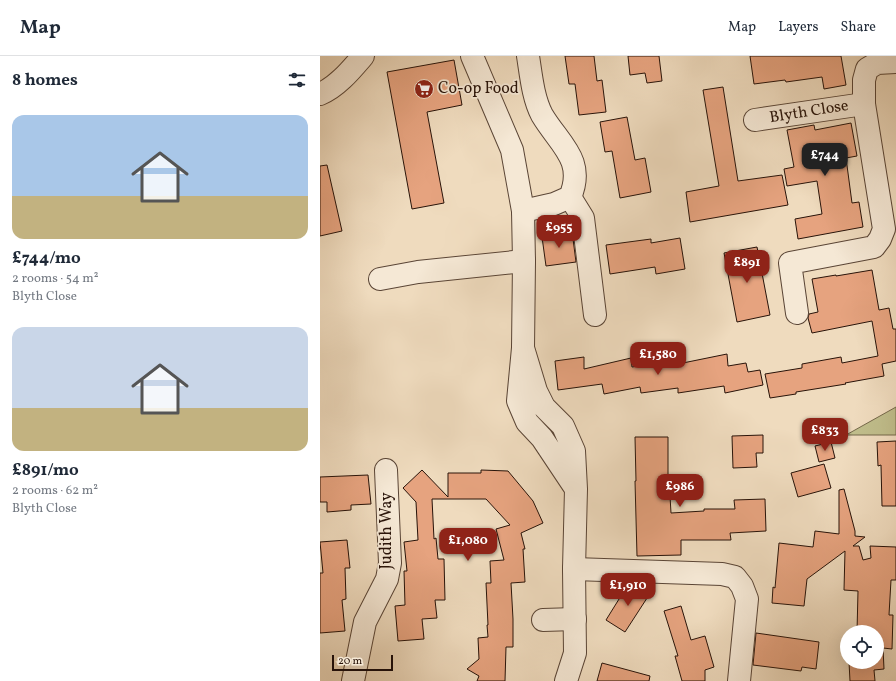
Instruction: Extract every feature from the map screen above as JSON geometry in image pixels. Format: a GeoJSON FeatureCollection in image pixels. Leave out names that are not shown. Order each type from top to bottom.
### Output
{"type":"FeatureCollection","features":[{"type":"Feature","properties":{"kind":"street"},"geometry":{"type":"LineString","coordinates":[[320,94],[328,91],[350,71],[363,56]]}},
{"type":"Feature","properties":{"kind":"street"},"geometry":{"type":"LineString","coordinates":[[472,56],[512,150],[523,211],[523,348],[518,401],[527,422],[542,438],[576,489],[574,569],[575,652],[566,681]]}},
{"type":"Feature","properties":{"kind":"street"},"geometry":{"type":"LineString","coordinates":[[523,211],[554,204],[570,197],[575,187],[576,176],[573,160],[542,115],[536,98],[528,56]]}},
{"type":"Feature","properties":{"kind":"street","name":"Blyth Close"},"geometry":{"type":"LineString","coordinates":[[797,313],[790,264],[874,246],[880,239],[884,228],[864,104],[864,80],[867,69],[877,64],[896,62]]}},
{"type":"Feature","properties":{"kind":"street","name":"Blyth Close"},"geometry":{"type":"LineString","coordinates":[[755,120],[864,104]]}},
{"type":"Feature","properties":{"kind":"street"},"geometry":{"type":"LineString","coordinates":[[570,197],[583,218],[595,315]]}},
{"type":"Feature","properties":{"kind":"street"},"geometry":{"type":"LineString","coordinates":[[380,279],[418,272],[524,261]]}},
{"type":"Feature","properties":{"kind":"street","name":"Judith Way"},"geometry":{"type":"LineString","coordinates":[[353,681],[365,622],[387,579],[390,563],[386,470]]}},
{"type":"Feature","properties":{"kind":"street"},"geometry":{"type":"LineString","coordinates":[[574,569],[722,574],[735,577],[742,586],[747,599],[739,681]]}},
{"type":"Feature","properties":{"kind":"street"},"geometry":{"type":"LineString","coordinates":[[543,620],[575,619]]}},
{"type":"Feature","properties":{"kind":"shaded area"},"geometry":{"type":"Polygon","coordinates":[[[896,407],[896,435],[846,435],[896,407]]]}},
{"type":"Feature","properties":{"kind":"building"},"geometry":{"type":"Polygon","coordinates":[[[565,56],[594,56],[597,81],[602,80],[606,112],[579,115],[575,84],[569,84],[565,56]]]}},
{"type":"Feature","properties":{"kind":"building"},"geometry":{"type":"Polygon","coordinates":[[[628,56],[659,56],[662,81],[647,83],[645,73],[630,75],[628,56]]]}},
{"type":"Feature","properties":{"kind":"building"},"geometry":{"type":"Polygon","coordinates":[[[750,56],[841,56],[846,85],[824,89],[822,77],[786,82],[785,80],[754,84],[750,56]]]}},
{"type":"Feature","properties":{"kind":"building"},"geometry":{"type":"Polygon","coordinates":[[[454,60],[462,105],[427,112],[444,203],[412,209],[387,72],[454,60]]]}},
{"type":"Feature","properties":{"kind":"building"},"geometry":{"type":"Polygon","coordinates":[[[723,87],[738,181],[782,175],[788,205],[690,222],[686,192],[719,186],[703,90],[723,87]]]}},
{"type":"Feature","properties":{"kind":"building"},"geometry":{"type":"Polygon","coordinates":[[[627,117],[635,160],[645,158],[651,192],[620,198],[612,151],[605,152],[600,122],[627,117]]]}},
{"type":"Feature","properties":{"kind":"building"},"geometry":{"type":"Polygon","coordinates":[[[851,123],[857,156],[846,158],[852,203],[859,202],[863,227],[798,239],[795,219],[822,214],[817,181],[787,186],[784,169],[794,167],[787,130],[814,125],[815,130],[851,123]]]}},
{"type":"Feature","properties":{"kind":"building"},"geometry":{"type":"Polygon","coordinates":[[[327,165],[342,231],[320,236],[320,166],[327,165]]]}},
{"type":"Feature","properties":{"kind":"building"},"geometry":{"type":"Polygon","coordinates":[[[572,231],[576,262],[546,266],[542,237],[572,231]]]}},
{"type":"Feature","properties":{"kind":"building"},"geometry":{"type":"Polygon","coordinates":[[[680,238],[685,269],[656,274],[655,267],[610,274],[606,245],[651,239],[651,243],[680,238]]]}},
{"type":"Feature","properties":{"kind":"building"},"geometry":{"type":"Polygon","coordinates":[[[757,247],[770,315],[737,322],[724,253],[757,247]]]}},
{"type":"Feature","properties":{"kind":"building"},"geometry":{"type":"Polygon","coordinates":[[[872,270],[879,310],[889,308],[893,329],[896,329],[896,361],[882,364],[884,376],[770,398],[765,374],[802,368],[802,364],[841,357],[842,363],[878,356],[872,321],[812,333],[808,318],[809,314],[818,312],[812,279],[872,270]]]}},
{"type":"Feature","properties":{"kind":"building"},"geometry":{"type":"Polygon","coordinates":[[[727,354],[728,366],[746,363],[748,372],[760,370],[763,385],[725,393],[724,386],[678,393],[678,388],[641,393],[640,387],[604,394],[602,384],[558,390],[555,361],[584,357],[584,369],[631,358],[632,367],[667,361],[668,366],[727,354]]]}},
{"type":"Feature","properties":{"kind":"building"},"geometry":{"type":"Polygon","coordinates":[[[763,435],[763,453],[756,453],[757,467],[733,468],[732,436],[763,435]]]}},
{"type":"Feature","properties":{"kind":"building"},"geometry":{"type":"Polygon","coordinates":[[[635,437],[668,437],[668,496],[670,496],[671,513],[704,511],[704,509],[735,509],[734,500],[765,499],[766,531],[730,533],[731,540],[681,540],[681,555],[637,556],[635,437]]]}},
{"type":"Feature","properties":{"kind":"building"},"geometry":{"type":"Polygon","coordinates":[[[896,441],[896,506],[882,506],[881,465],[878,466],[877,442],[896,441]]]}},
{"type":"Feature","properties":{"kind":"building"},"geometry":{"type":"Polygon","coordinates":[[[831,442],[835,458],[819,462],[815,446],[831,442]]]}},
{"type":"Feature","properties":{"kind":"building"},"geometry":{"type":"Polygon","coordinates":[[[824,464],[831,488],[798,497],[791,473],[824,464]]]}},
{"type":"Feature","properties":{"kind":"building"},"geometry":{"type":"Polygon","coordinates":[[[422,470],[448,497],[448,473],[481,473],[481,470],[508,471],[533,501],[543,523],[521,533],[525,549],[523,549],[525,582],[511,583],[513,647],[506,647],[505,681],[477,681],[479,676],[467,669],[479,659],[478,638],[488,637],[486,583],[491,583],[490,561],[504,560],[496,529],[510,525],[486,499],[432,499],[434,539],[436,538],[438,559],[444,559],[445,600],[435,600],[437,618],[422,619],[424,639],[398,641],[395,606],[405,605],[404,571],[407,571],[404,542],[418,540],[416,502],[403,488],[422,470]]]}},
{"type":"Feature","properties":{"kind":"building"},"geometry":{"type":"Polygon","coordinates":[[[368,475],[371,504],[351,505],[351,510],[327,512],[327,502],[320,502],[320,477],[368,475]]]}},
{"type":"Feature","properties":{"kind":"building"},"geometry":{"type":"Polygon","coordinates":[[[844,489],[855,536],[865,537],[853,546],[859,546],[863,560],[871,558],[870,546],[896,547],[896,580],[891,580],[889,615],[893,615],[892,649],[884,648],[884,625],[857,625],[858,591],[844,590],[845,551],[807,579],[804,606],[772,603],[773,587],[775,588],[779,543],[813,547],[815,531],[839,534],[839,490],[844,489]]]}},
{"type":"Feature","properties":{"kind":"building"},"geometry":{"type":"Polygon","coordinates":[[[347,540],[350,568],[345,568],[346,599],[342,600],[345,631],[320,633],[320,573],[323,573],[320,542],[347,540]]]}},
{"type":"Feature","properties":{"kind":"building"},"geometry":{"type":"Polygon","coordinates":[[[629,583],[632,583],[649,595],[625,632],[606,620],[629,583]]]}},
{"type":"Feature","properties":{"kind":"building"},"geometry":{"type":"Polygon","coordinates":[[[681,606],[691,640],[705,636],[714,667],[705,670],[705,681],[682,681],[675,656],[678,656],[664,611],[681,606]]]}},
{"type":"Feature","properties":{"kind":"building"},"geometry":{"type":"Polygon","coordinates":[[[756,633],[819,642],[816,669],[802,667],[801,671],[753,665],[756,633]]]}},
{"type":"Feature","properties":{"kind":"building"},"geometry":{"type":"Polygon","coordinates":[[[602,663],[650,676],[649,681],[597,681],[602,663]]]}},
{"type":"Feature","properties":{"kind":"building"},"geometry":{"type":"Polygon","coordinates":[[[849,669],[884,669],[874,670],[875,681],[850,681],[849,669]]]}},
{"type":"Feature","properties":{"kind":"place","name":"Co-op Food"},"geometry":{"type":"Point","coordinates":[424,89]}}]}
